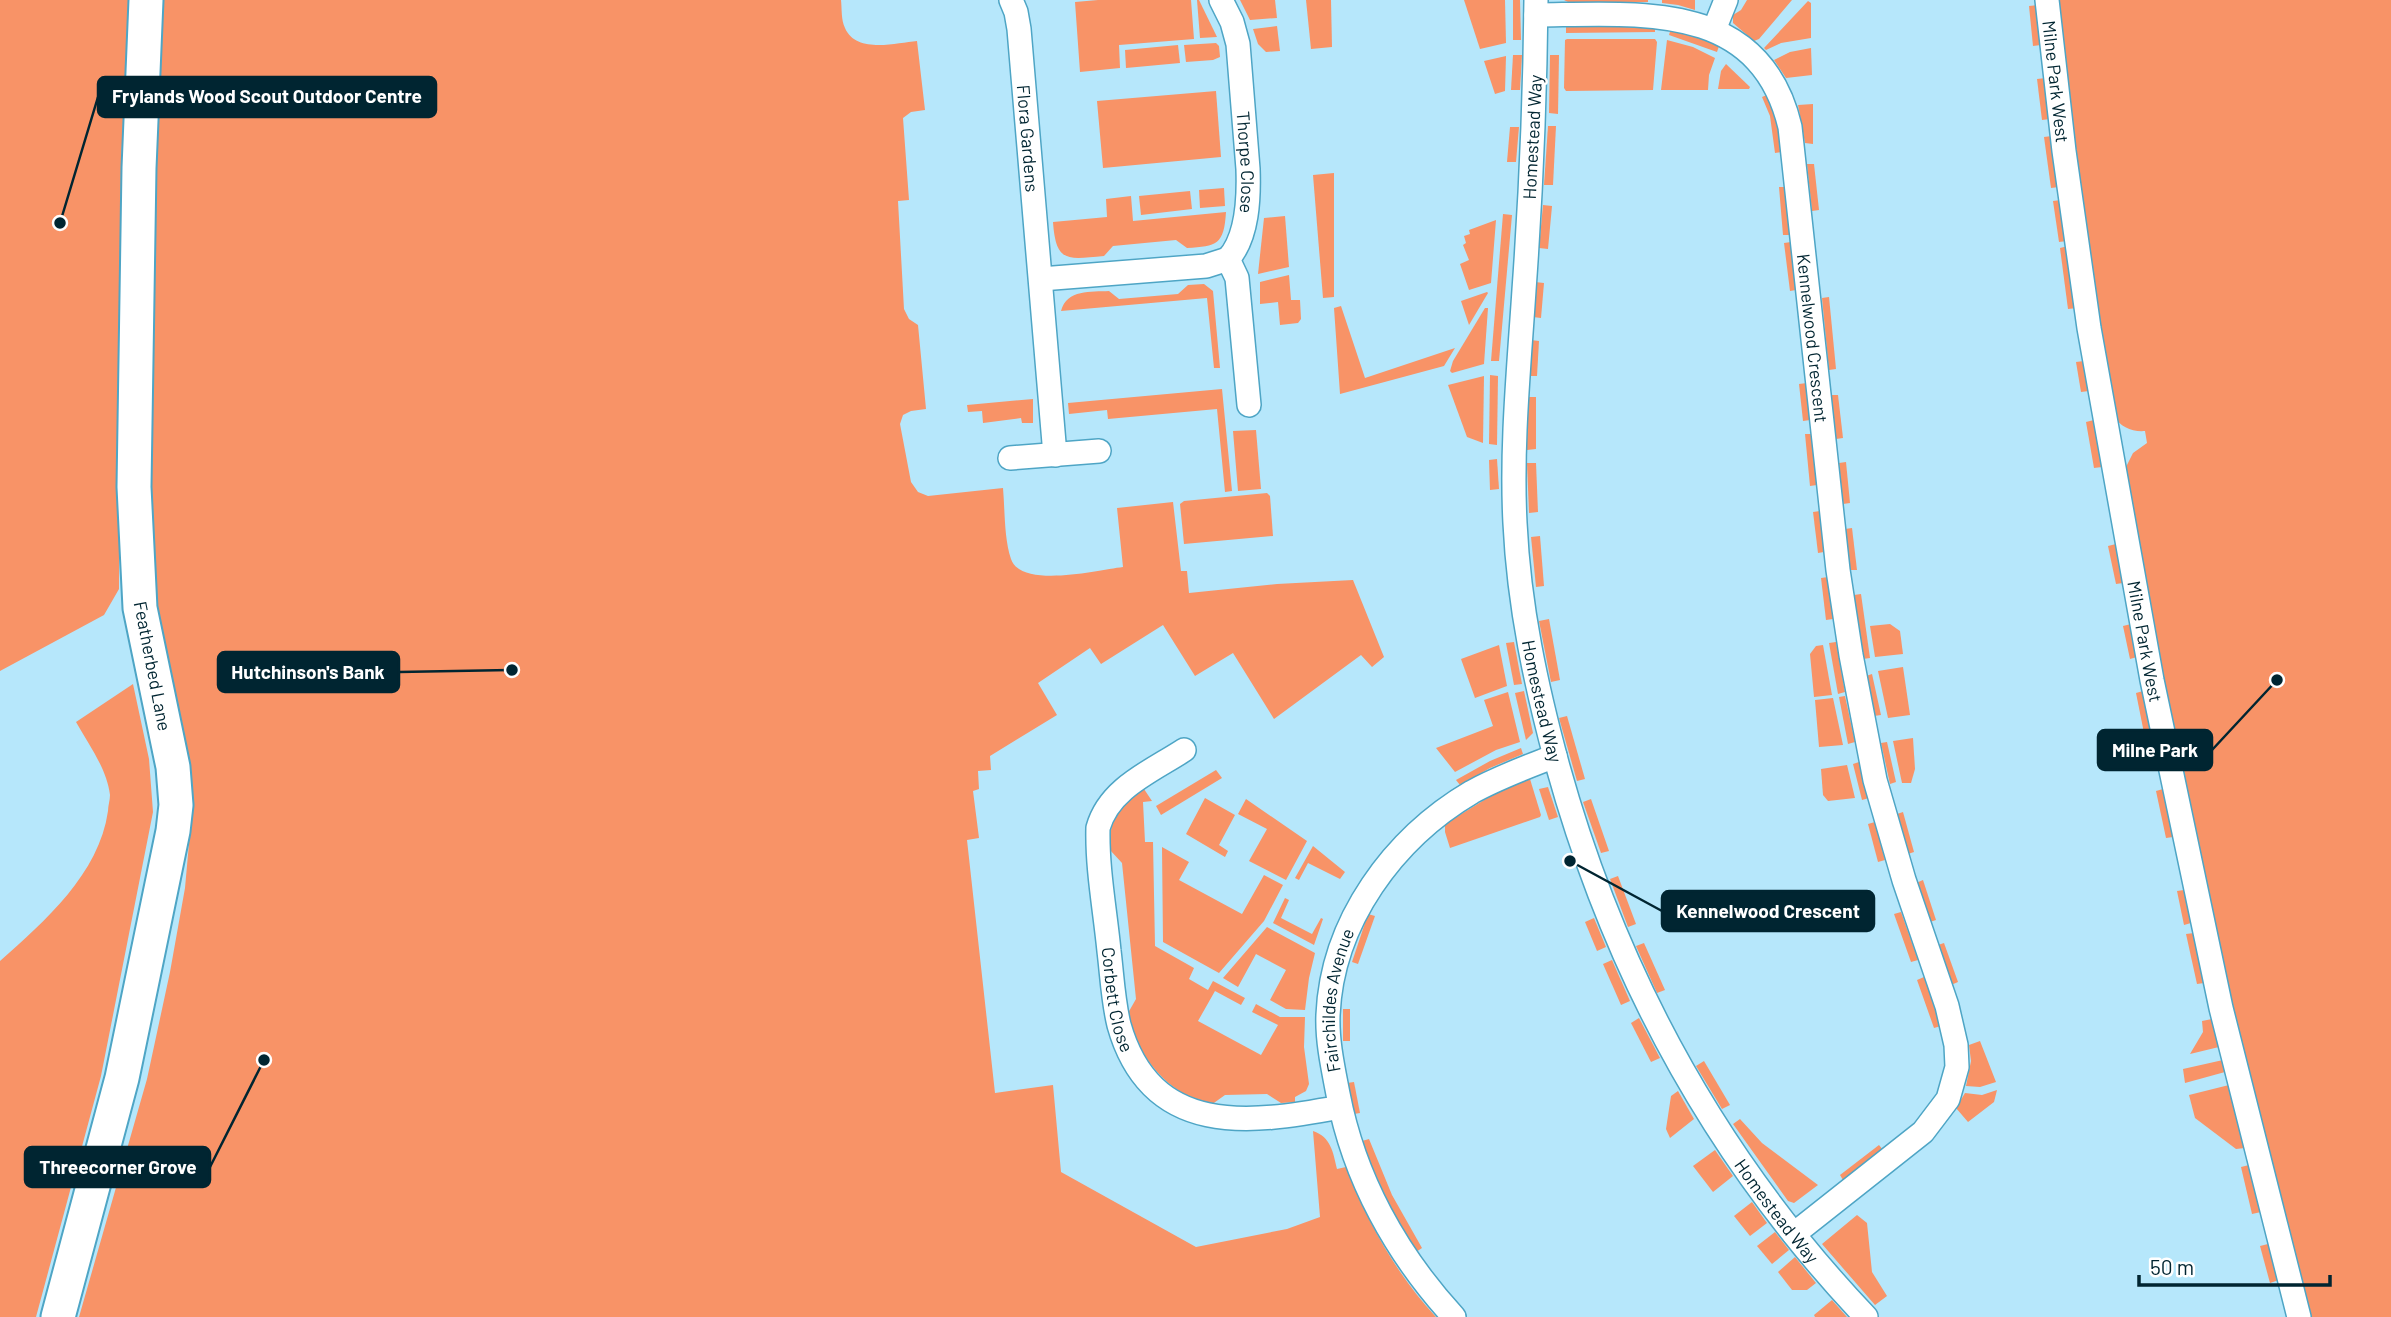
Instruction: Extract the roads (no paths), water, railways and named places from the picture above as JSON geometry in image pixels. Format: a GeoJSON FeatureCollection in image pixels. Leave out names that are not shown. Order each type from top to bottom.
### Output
{"type":"FeatureCollection","features":[{"type":"Feature","properties":{"kind":"street","name":"Featherbed Lane"},"geometry":{"type":"LineString","coordinates":[[58,1317],[122,1078],[173,831],[176,805],[173,767],[140,608],[134,486],[139,168],[146,0]]}},
{"type":"Feature","properties":{"kind":"street","name":"Flora Gardens"},"geometry":{"type":"LineString","coordinates":[[1011,0],[1018,22],[1055,455]]}},
{"type":"Feature","properties":{"kind":"street","name":"Thorpe Close"},"geometry":{"type":"LineString","coordinates":[[1221,0],[1232,22],[1238,44],[1248,179],[1242,233],[1228,259]]}},
{"type":"Feature","properties":{"kind":"street"},"geometry":{"type":"LineString","coordinates":[[1714,30],[1726,0]]}},
{"type":"Feature","properties":{"kind":"street","name":"Milne Park West"},"geometry":{"type":"LineString","coordinates":[[2047,0],[2064,151],[2090,328],[2152,680],[2221,1008],[2299,1317]]}},
{"type":"Feature","properties":{"kind":"street","name":"Kennelwood Crescent"},"geometry":{"type":"LineString","coordinates":[[1536,8],[1664,15],[1695,22],[1741,44],[1757,57],[1774,81],[1786,108],[1796,170],[1838,570],[1851,654],[1875,780],[1908,894],[1947,1006],[1957,1056],[1956,1078],[1948,1099],[1923,1132],[1794,1234]]}},
{"type":"Feature","properties":{"kind":"street","name":"Homestead Way"},"geometry":{"type":"LineString","coordinates":[[1536,8],[1534,113],[1516,415],[1514,518],[1524,621],[1555,757],[1574,823],[1603,904],[1635,981],[1679,1068],[1716,1126],[1794,1234],[1866,1317]]}},
{"type":"Feature","properties":{"kind":"street"},"geometry":{"type":"LineString","coordinates":[[1041,279],[1206,266],[1228,259],[1237,278],[1249,405]]}},
{"type":"Feature","properties":{"kind":"street"},"geometry":{"type":"LineString","coordinates":[[1010,458],[1099,451]]}},
{"type":"Feature","properties":{"kind":"street","name":"Corbett Close"},"geometry":{"type":"LineString","coordinates":[[1184,750],[1118,794],[1107,805],[1098,828],[1115,1003],[1125,1041],[1141,1070],[1161,1092],[1203,1115],[1240,1120],[1305,1114],[1340,1107]]}},
{"type":"Feature","properties":{"kind":"street","name":"Fairchildes Avenue"},"geometry":{"type":"LineString","coordinates":[[1454,1317],[1419,1277],[1377,1208],[1358,1167],[1340,1107],[1329,1038],[1329,999],[1335,967],[1345,938],[1366,894],[1399,850],[1447,808],[1495,780],[1555,757]]}},
{"type":"Feature","properties":{"kind":"place","name":"Frylands Wood Scout Outdoor Centre"},"geometry":{"type":"Point","coordinates":[60,223]}},
{"type":"Feature","properties":{"kind":"place","name":"Hutchinson's Bank"},"geometry":{"type":"Point","coordinates":[512,670]}},
{"type":"Feature","properties":{"kind":"place","name":"Milne Park"},"geometry":{"type":"Point","coordinates":[2277,680]}},
{"type":"Feature","properties":{"kind":"place","name":"Kennelwood Crescent"},"geometry":{"type":"Point","coordinates":[1570,861]}},
{"type":"Feature","properties":{"kind":"place","name":"Threecorner Grove"},"geometry":{"type":"Point","coordinates":[264,1060]}}]}
